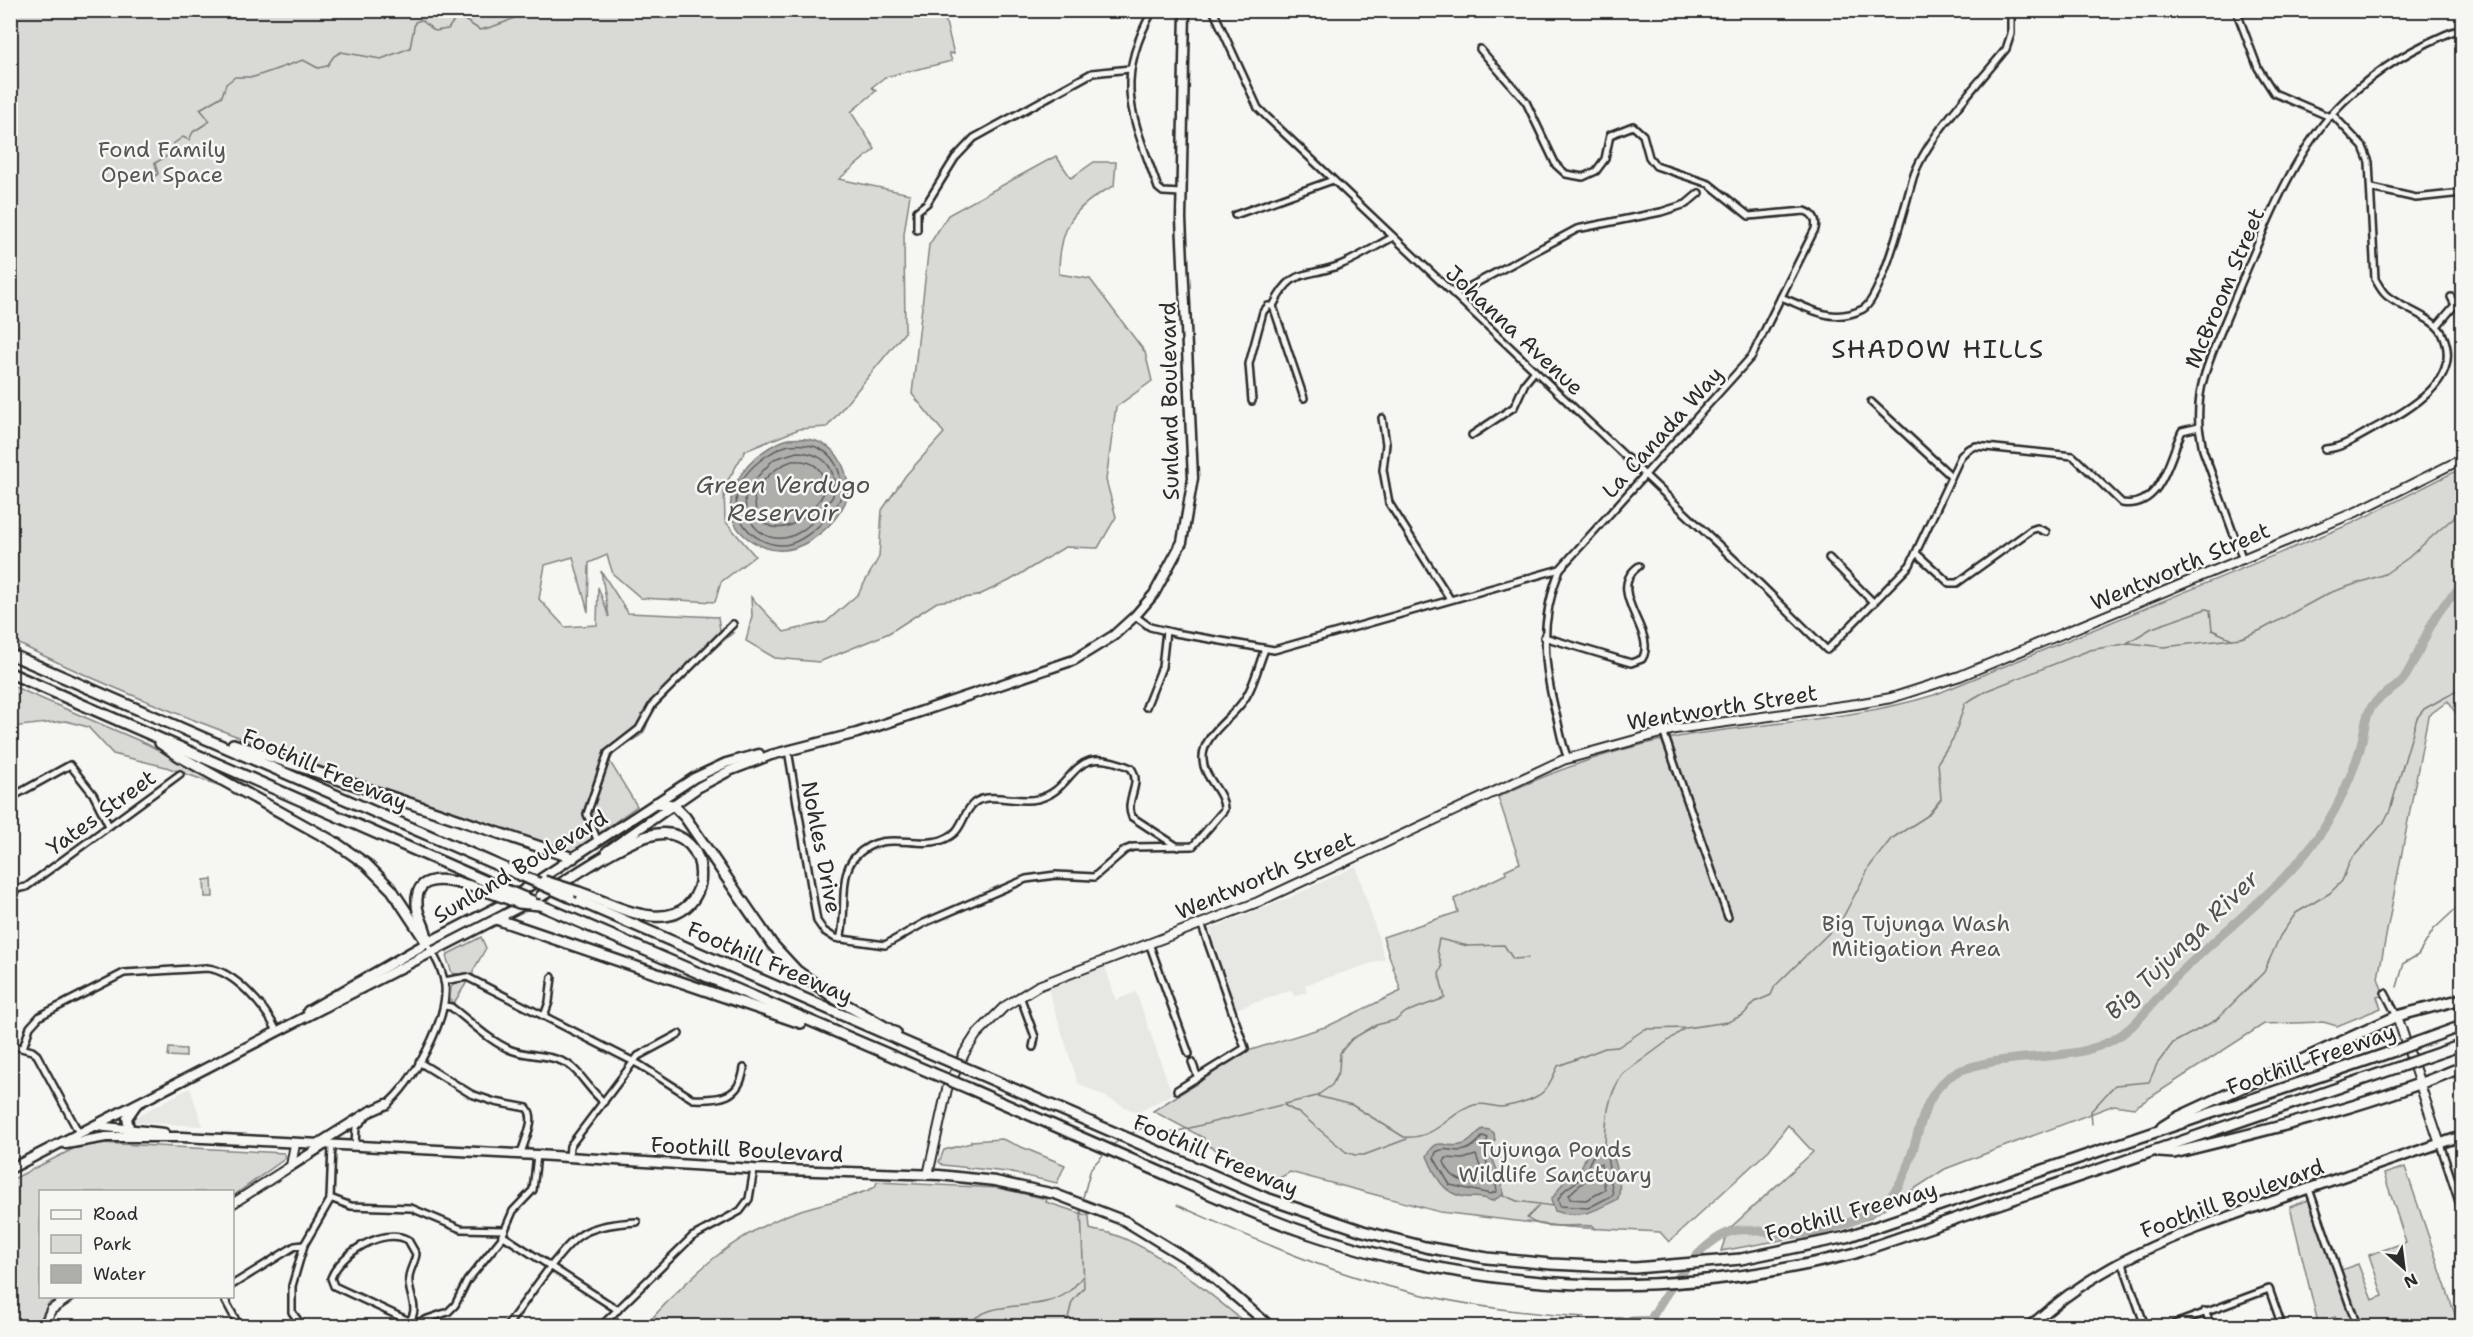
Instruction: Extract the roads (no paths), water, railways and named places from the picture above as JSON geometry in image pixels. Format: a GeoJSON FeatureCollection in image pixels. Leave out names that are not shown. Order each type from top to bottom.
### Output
{"type":"FeatureCollection","features":[{"type":"Feature","properties":{"kind":"highway","name":"Foothill Freeway"},"geometry":{"type":"LineString","coordinates":[[10,654],[532,880],[552,882],[574,894],[937,1056],[1292,1208],[1415,1245],[1530,1263],[1635,1268],[1699,1264],[1783,1252],[1846,1237],[1930,1211],[2463,1026]]}},
{"type":"Feature","properties":{"kind":"highway","name":"Foothill Freeway"},"geometry":{"type":"LineString","coordinates":[[10,673],[499,887],[540,900],[550,909],[1275,1221],[1390,1257],[1506,1278],[1618,1285],[1679,1284],[1765,1274],[1852,1254],[2463,1045]]}},
{"type":"Feature","properties":{"kind":"highway"},"geometry":{"type":"LineString","coordinates":[[152,715],[573,858]]}},
{"type":"Feature","properties":{"kind":"highway"},"geometry":{"type":"LineString","coordinates":[[144,731],[179,756],[336,843],[366,864],[392,890],[427,943]]}},
{"type":"Feature","properties":{"kind":"highway"},"geometry":{"type":"LineString","coordinates":[[656,803],[673,805],[710,852],[772,944],[797,971],[836,999],[937,1056]]}},
{"type":"Feature","properties":{"kind":"highway"},"geometry":{"type":"LineString","coordinates":[[427,943],[427,932],[416,904],[418,894],[435,880],[448,879],[519,903],[540,900],[627,846],[660,833],[673,835],[685,842],[695,852],[701,866],[701,881],[695,898],[684,909],[668,915],[645,915],[574,894]]}},
{"type":"Feature","properties":{"kind":"highway"},"geometry":{"type":"LineString","coordinates":[[496,920],[882,1051]]}},
{"type":"Feature","properties":{"kind":"highway"},"geometry":{"type":"LineString","coordinates":[[2153,1134],[2178,1117],[2397,1016],[2463,999]]}},
{"type":"Feature","properties":{"kind":"highway"},"geometry":{"type":"LineString","coordinates":[[2154,1152],[2174,1153],[2294,1124],[2419,1085],[2463,1066]]}},
{"type":"Feature","properties":{"kind":"main road","name":"Sunland Boulevard"},"geometry":{"type":"LineString","coordinates":[[277,1031],[316,1005],[499,906],[694,778],[717,767],[748,757],[836,740],[1065,664],[1106,642],[1135,616],[1154,594],[1172,564],[1187,524],[1192,495],[1181,193],[1185,10]]}},
{"type":"Feature","properties":{"kind":"main road","name":"Wentworth Street"},"geometry":{"type":"LineString","coordinates":[[928,1175],[942,1105],[954,1072],[976,1035],[1004,1007],[1038,986],[1258,902],[1568,758],[1664,731],[1857,704],[1930,686],[2356,512],[2463,459]]}},
{"type":"Feature","properties":{"kind":"main road","name":"Sunland Boulevard"},"geometry":{"type":"LineString","coordinates":[[91,1127],[277,1031],[434,954],[496,920],[540,900],[673,805],[729,771],[788,750]]}},
{"type":"Feature","properties":{"kind":"main road"},"geometry":{"type":"LineString","coordinates":[[2397,1016],[2440,1143]]}},
{"type":"Feature","properties":{"kind":"main road"},"geometry":{"type":"LineString","coordinates":[[129,1128],[127,1118],[138,1102]]}},
{"type":"Feature","properties":{"kind":"main road"},"geometry":{"type":"LineString","coordinates":[[234,1203],[324,1145],[369,1112],[387,1104]]}},
{"type":"Feature","properties":{"kind":"main road","name":"Foothill Boulevard"},"geometry":{"type":"LineString","coordinates":[[10,1169],[91,1127],[129,1128],[182,1137]]}},
{"type":"Feature","properties":{"kind":"main road","name":"Foothill Boulevard"},"geometry":{"type":"LineString","coordinates":[[2030,1326],[2070,1293],[2122,1260],[2196,1227],[2463,1136]]}},
{"type":"Feature","properties":{"kind":"main road","name":"Foothill Boulevard"},"geometry":{"type":"LineString","coordinates":[[53,1147],[93,1138],[182,1137],[568,1156],[754,1169],[928,1175],[995,1181],[1055,1194],[1103,1212],[1141,1230],[1202,1268],[1270,1326]]}},
{"type":"Feature","properties":{"kind":"main road"},"geometry":{"type":"LineString","coordinates":[[291,1166],[295,1144]]}},
{"type":"Feature","properties":{"kind":"main road"},"geometry":{"type":"LineString","coordinates":[[44,1326],[54,1307],[68,1298]]}},
{"type":"Feature","properties":{"kind":"street"},"geometry":{"type":"LineString","coordinates":[[1153,10],[1139,35],[1130,69],[1130,107],[1158,188],[1163,192],[1181,193]]}},
{"type":"Feature","properties":{"kind":"street","name":"Johanna Avenue"},"geometry":{"type":"LineString","coordinates":[[1213,10],[1258,108],[1827,650],[1874,603]]}},
{"type":"Feature","properties":{"kind":"street"},"geometry":{"type":"LineString","coordinates":[[1781,297],[1831,317],[1861,310],[1869,304],[1890,252],[1919,159],[2006,49],[2011,34],[2011,10]]}},
{"type":"Feature","properties":{"kind":"street"},"geometry":{"type":"LineString","coordinates":[[2236,10],[2258,68],[2274,93],[2331,115],[2363,147],[2372,174],[2375,279],[2384,294],[2437,326],[2444,339],[2446,355],[2440,375],[2427,397],[2410,409],[2346,443],[2325,449]]}},
{"type":"Feature","properties":{"kind":"street","name":"McBroom Street"},"geometry":{"type":"LineString","coordinates":[[2243,560],[2203,450],[2199,427],[2203,379],[2242,282],[2286,185],[2331,115],[2362,85],[2393,61],[2422,45],[2463,28]]}},
{"type":"Feature","properties":{"kind":"street","name":"La Canada Way"},"geometry":{"type":"LineString","coordinates":[[1480,49],[1526,102],[1556,165],[1566,174],[1583,177],[1596,171],[1605,159],[1610,135],[1633,126],[1643,135],[1649,157],[1656,166],[1709,184],[1749,216],[1805,211],[1812,214],[1816,222],[1815,229],[1754,352],[1560,569]]}},
{"type":"Feature","properties":{"kind":"street"},"geometry":{"type":"LineString","coordinates":[[916,230],[917,211],[927,203],[955,158],[974,138],[1092,73],[1130,69]]}},
{"type":"Feature","properties":{"kind":"street"},"geometry":{"type":"LineString","coordinates":[[1235,215],[1333,180]]}},
{"type":"Feature","properties":{"kind":"street"},"geometry":{"type":"LineString","coordinates":[[2372,188],[2416,198],[2463,193]]}},
{"type":"Feature","properties":{"kind":"street"},"geometry":{"type":"LineString","coordinates":[[1454,295],[1577,229],[1661,212],[1686,204],[1699,193]]}},
{"type":"Feature","properties":{"kind":"street"},"geometry":{"type":"LineString","coordinates":[[1304,398],[1273,306],[1281,290],[1299,275],[1343,264],[1393,237]]}},
{"type":"Feature","properties":{"kind":"street"},"geometry":{"type":"LineString","coordinates":[[2437,326],[2455,305],[2451,297]]}},
{"type":"Feature","properties":{"kind":"street"},"geometry":{"type":"LineString","coordinates":[[1252,401],[1249,364],[1263,312],[1268,306],[1273,306]]}},
{"type":"Feature","properties":{"kind":"street"},"geometry":{"type":"LineString","coordinates":[[1472,435],[1514,407],[1534,372]]}},
{"type":"Feature","properties":{"kind":"street"},"geometry":{"type":"LineString","coordinates":[[1870,402],[1952,476]]}},
{"type":"Feature","properties":{"kind":"street"},"geometry":{"type":"LineString","coordinates":[[1382,418],[1386,444],[1383,470],[1389,503],[1450,599]]}},
{"type":"Feature","properties":{"kind":"street"},"geometry":{"type":"LineString","coordinates":[[1829,558],[1874,603],[1905,572],[1964,452],[1974,447],[2073,456],[2116,500],[2128,504],[2159,489],[2182,431],[2199,427]]}},
{"type":"Feature","properties":{"kind":"street"},"geometry":{"type":"LineString","coordinates":[[1916,553],[1949,583],[1957,584],[2031,530],[2037,528],[2046,532]]}},
{"type":"Feature","properties":{"kind":"street"},"geometry":{"type":"LineString","coordinates":[[1544,637],[1631,663],[1642,659],[1646,648],[1626,586],[1629,575],[1640,566]]}},
{"type":"Feature","properties":{"kind":"street"},"geometry":{"type":"LineString","coordinates":[[1135,616],[1146,625],[1166,631],[1265,649],[1282,648],[1560,569]]}},
{"type":"Feature","properties":{"kind":"street"},"geometry":{"type":"LineString","coordinates":[[1560,569],[1552,588],[1544,637],[1546,676],[1568,758]]}},
{"type":"Feature","properties":{"kind":"street"},"geometry":{"type":"LineString","coordinates":[[598,842],[587,814],[608,753],[639,729],[653,704],[733,624]]}},
{"type":"Feature","properties":{"kind":"street"},"geometry":{"type":"LineString","coordinates":[[1146,707],[1160,673],[1166,631]]}},
{"type":"Feature","properties":{"kind":"street"},"geometry":{"type":"LineString","coordinates":[[1178,847],[1133,819],[1130,809],[1136,779],[1131,768],[1101,760],[1087,761],[1077,767],[1054,790],[1041,798],[978,801],[969,808],[959,828],[945,839],[889,840],[861,852],[851,862],[848,870],[844,890],[845,914],[840,939],[885,945],[924,923],[1026,879],[1056,875],[1094,877],[1125,850],[1134,847],[1178,847],[1193,846],[1224,810],[1221,797],[1205,770],[1204,750],[1212,737],[1244,702],[1265,649]]}},
{"type":"Feature","properties":{"kind":"street"},"geometry":{"type":"LineString","coordinates":[[1664,731],[1728,917]]}},
{"type":"Feature","properties":{"kind":"street","name":"Nohles Drive"},"geometry":{"type":"LineString","coordinates":[[788,750],[814,912],[824,931],[840,939]]}},
{"type":"Feature","properties":{"kind":"street"},"geometry":{"type":"LineString","coordinates":[[10,798],[70,765],[93,794],[109,826]]}},
{"type":"Feature","properties":{"kind":"street","name":"Yates Street"},"geometry":{"type":"LineString","coordinates":[[10,890],[26,887],[180,774]]}},
{"type":"Feature","properties":{"kind":"street"},"geometry":{"type":"LineString","coordinates":[[1177,1090],[1245,1048],[1201,923]]}},
{"type":"Feature","properties":{"kind":"street"},"geometry":{"type":"LineString","coordinates":[[355,1146],[358,1124],[387,1104],[406,1086],[445,1006],[444,981],[434,954],[427,943]]}},
{"type":"Feature","properties":{"kind":"street"},"geometry":{"type":"LineString","coordinates":[[1149,943],[1189,1054]]}},
{"type":"Feature","properties":{"kind":"street"},"geometry":{"type":"LineString","coordinates":[[23,1048],[30,1027],[40,1016],[133,970],[207,968],[219,970],[263,1007],[277,1031]]}},
{"type":"Feature","properties":{"kind":"street"},"geometry":{"type":"LineString","coordinates":[[444,981],[467,977],[634,1061],[695,1100],[734,1093],[741,1086],[744,1068]]}},
{"type":"Feature","properties":{"kind":"street"},"geometry":{"type":"LineString","coordinates":[[544,1016],[549,1002],[552,977]]}},
{"type":"Feature","properties":{"kind":"street"},"geometry":{"type":"LineString","coordinates":[[2385,993],[2397,1016]]}},
{"type":"Feature","properties":{"kind":"street"},"geometry":{"type":"LineString","coordinates":[[1020,996],[1035,1037],[1033,1047]]}},
{"type":"Feature","properties":{"kind":"street"},"geometry":{"type":"LineString","coordinates":[[445,1006],[451,1007],[500,1044],[513,1050],[569,1065],[579,1073],[589,1089],[604,1102]]}},
{"type":"Feature","properties":{"kind":"street"},"geometry":{"type":"LineString","coordinates":[[568,1156],[570,1146],[638,1056],[679,1034]]}},
{"type":"Feature","properties":{"kind":"street"},"geometry":{"type":"LineString","coordinates":[[11,1046],[23,1048],[37,1055],[79,1133]]}},
{"type":"Feature","properties":{"kind":"street"},"geometry":{"type":"LineString","coordinates":[[419,1062],[471,1094],[495,1102],[527,1108],[532,1114],[532,1120],[521,1154]]}},
{"type":"Feature","properties":{"kind":"street"},"geometry":{"type":"LineString","coordinates":[[1192,1062],[1198,1078]]}},
{"type":"Feature","properties":{"kind":"street"},"geometry":{"type":"LineString","coordinates":[[2440,1143],[2463,1211]]}},
{"type":"Feature","properties":{"kind":"street"},"geometry":{"type":"LineString","coordinates":[[302,1326],[294,1317],[290,1302],[294,1275],[304,1245],[330,1198],[324,1145]]}},
{"type":"Feature","properties":{"kind":"street"},"geometry":{"type":"LineString","coordinates":[[410,1323],[414,1307],[408,1280],[416,1254],[408,1240],[390,1235],[381,1238],[352,1253],[333,1273],[331,1281],[337,1288],[410,1323],[452,1309],[467,1281],[490,1255],[513,1211],[535,1186],[537,1155]]}},
{"type":"Feature","properties":{"kind":"street"},"geometry":{"type":"LineString","coordinates":[[600,1326],[692,1237],[740,1211],[749,1199],[754,1169]]}},
{"type":"Feature","properties":{"kind":"street"},"geometry":{"type":"LineString","coordinates":[[2309,1189],[2357,1326]]}},
{"type":"Feature","properties":{"kind":"street"},"geometry":{"type":"LineString","coordinates":[[330,1198],[351,1206],[411,1208],[461,1229],[503,1232],[551,1267],[618,1310]]}},
{"type":"Feature","properties":{"kind":"street"},"geometry":{"type":"LineString","coordinates":[[507,1326],[576,1238],[584,1233],[637,1222]]}},
{"type":"Feature","properties":{"kind":"street"},"geometry":{"type":"LineString","coordinates":[[234,1284],[295,1246],[304,1245]]}},
{"type":"Feature","properties":{"kind":"street"},"geometry":{"type":"LineString","coordinates":[[2122,1260],[2145,1326]]}},
{"type":"Feature","properties":{"kind":"street"},"geometry":{"type":"LineString","coordinates":[[2169,1326],[2269,1289],[2282,1326]]}},
{"type":"Feature","properties":{"kind":"street"},"geometry":{"type":"LineString","coordinates":[[224,1298],[238,1326]]}},
{"type":"Feature","properties":{"kind":"street"},"geometry":{"type":"LineString","coordinates":[[2205,1311],[2211,1326]]}},
{"type":"Feature","properties":{"kind":"water","name":"Green Verdugo Reservoir"},"geometry":{"type":"Polygon","coordinates":[[[788,439],[807,439],[830,448],[845,471],[847,495],[839,513],[822,532],[800,546],[776,550],[764,547],[745,536],[734,522],[731,506],[734,489],[742,473],[770,447],[788,439]]]}},
{"type":"Feature","properties":{"kind":"water"},"geometry":{"type":"Polygon","coordinates":[[[1483,1129],[1494,1133],[1495,1140],[1490,1148],[1503,1189],[1503,1195],[1492,1201],[1464,1197],[1450,1192],[1436,1176],[1427,1156],[1435,1145],[1464,1144],[1483,1129]]]}},
{"type":"Feature","properties":{"kind":"water"},"geometry":{"type":"Polygon","coordinates":[[[1597,1144],[1605,1145],[1613,1155],[1619,1178],[1618,1199],[1580,1214],[1564,1214],[1555,1211],[1551,1200],[1568,1176],[1580,1170],[1589,1150],[1597,1144]]]}},
{"type":"Feature","properties":{"kind":"waterway"},"geometry":{"type":"LineString","coordinates":[[124,179],[132,175],[146,181],[158,174],[155,163],[172,153],[173,144],[183,137],[189,140],[193,132],[210,121],[200,109],[222,96],[226,84],[235,77],[254,77],[303,60],[318,68],[327,66],[334,56],[341,52],[381,59],[410,48],[415,22],[421,20],[435,31],[448,29],[455,19],[463,19],[480,30],[505,22],[528,10]]}},
{"type":"Feature","properties":{"kind":"waterway"},"geometry":{"type":"LineString","coordinates":[[548,10],[554,10]]}},
{"type":"Feature","properties":{"kind":"waterway"},"geometry":{"type":"LineString","coordinates":[[1127,1135],[1151,1124],[1166,1134],[1317,1096],[1352,1105],[1404,1137],[1415,1137],[1434,1130],[1457,1113],[1474,1105],[1501,1107],[1534,1098],[1547,1087],[1558,1066],[1605,1048],[1618,1047],[1645,1029],[1686,1028],[1728,1022],[1743,1015],[1755,1002],[1771,995],[1775,986],[1841,921],[1870,866],[1891,839],[1927,816],[1941,799],[1938,762],[1954,737],[1965,703],[1988,690],[2090,650],[2130,643],[2164,647],[2241,638],[2261,630],[2329,593],[2385,574],[2408,558],[2462,510]]}},
{"type":"Feature","properties":{"kind":"waterway","name":"Big Tujunga River"},"geometry":{"type":"LineString","coordinates":[[1647,1326],[1683,1271],[1695,1257],[1720,1236],[1739,1230],[1793,1234],[1818,1232],[1856,1220],[1877,1208],[1892,1194],[1903,1177],[1929,1102],[1940,1086],[1955,1073],[1969,1067],[1997,1061],[2078,1052],[2115,1039],[2131,1027],[2175,978],[2255,906],[2311,847],[2326,825],[2345,788],[2360,749],[2371,707],[2405,677],[2435,617],[2451,597],[2462,588]]}},
{"type":"Feature","properties":{"kind":"waterway"},"geometry":{"type":"LineString","coordinates":[[2127,643],[2152,628],[2206,609],[2210,610],[2212,630],[2232,639]]}},
{"type":"Feature","properties":{"kind":"waterway"},"geometry":{"type":"LineString","coordinates":[[2092,1124],[2091,1111],[2115,1085],[2149,1082],[2157,1064],[2173,1043],[2216,1020],[2264,972],[2280,936],[2296,913],[2330,893],[2342,881],[2350,861],[2384,822],[2390,810],[2417,718],[2424,709],[2462,688]]}},
{"type":"Feature","properties":{"kind":"waterway"},"geometry":{"type":"LineString","coordinates":[[2397,987],[2404,963],[2418,955],[2434,929],[2462,903]]}},
{"type":"Feature","properties":{"kind":"waterway"},"geometry":{"type":"LineString","coordinates":[[1318,1095],[1332,1085],[1339,1071],[1340,1053],[1352,1039],[1376,1025],[1396,1020],[1406,1012],[1445,998],[1439,974],[1442,967],[1437,949],[1439,939],[1468,946],[1504,945],[1513,959],[1528,958]]}},
{"type":"Feature","properties":{"kind":"waterway"},"geometry":{"type":"LineString","coordinates":[[1605,1145],[1611,1099],[1623,1074],[1684,1029]]}},
{"type":"Feature","properties":{"kind":"waterway"},"geometry":{"type":"LineString","coordinates":[[1284,1105],[1302,1115],[1346,1152],[1355,1155],[1364,1155],[1407,1139]]}},
{"type":"Feature","properties":{"kind":"waterway"},"geometry":{"type":"LineString","coordinates":[[1110,1147],[1121,1139]]}},
{"type":"Feature","properties":{"kind":"waterway"},"geometry":{"type":"LineString","coordinates":[[1082,1201],[1091,1168],[1105,1153]]}},
{"type":"Feature","properties":{"kind":"waterway"},"geometry":{"type":"LineString","coordinates":[[1503,1195],[1517,1201],[1553,1206]]}},
{"type":"Feature","properties":{"kind":"waterway"},"geometry":{"type":"LineString","coordinates":[[1177,1205],[1290,1254],[1391,1287],[1486,1307],[1584,1317]]}},
{"type":"Feature","properties":{"kind":"waterway"},"geometry":{"type":"LineString","coordinates":[[1539,1206],[1527,1218],[1542,1225],[1585,1225],[1593,1226],[1595,1229]]}},
{"type":"Feature","properties":{"kind":"waterway"},"geometry":{"type":"LineString","coordinates":[[1066,1326],[1072,1302],[1084,1287],[1081,1209]]}},
{"type":"Feature","properties":{"kind":"waterway"},"geometry":{"type":"LineString","coordinates":[[967,1326],[977,1317],[989,1311],[1055,1299],[1069,1291],[1083,1276]]}},
{"type":"Feature","properties":{"kind":"waterway"},"geometry":{"type":"LineString","coordinates":[[1614,1318],[1652,1317]]}},
{"type":"Feature","properties":{"kind":"district","name":"SHADOW HILLS"},"geometry":{"type":"Point","coordinates":[1938,349]}},
{"type":"Feature","properties":{"kind":"park label","name":"Fond Family Open Space"},"geometry":{"type":"Point","coordinates":[162,162]}},
{"type":"Feature","properties":{"kind":"park label","name":"Big Tujunga Wash Mitigation Area"},"geometry":{"type":"Point","coordinates":[1916,936]}},
{"type":"Feature","properties":{"kind":"park label","name":"Tujunga Ponds Wildlife Sanctuary"},"geometry":{"type":"Point","coordinates":[1555,1162]}}]}
